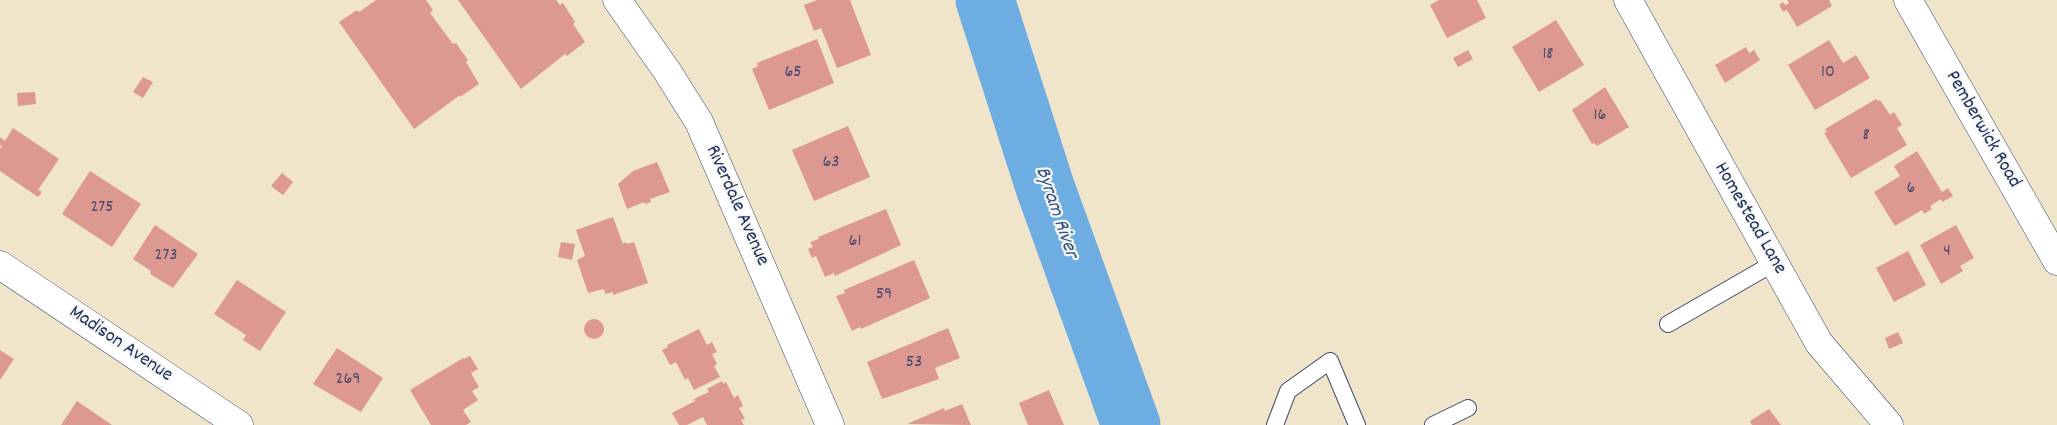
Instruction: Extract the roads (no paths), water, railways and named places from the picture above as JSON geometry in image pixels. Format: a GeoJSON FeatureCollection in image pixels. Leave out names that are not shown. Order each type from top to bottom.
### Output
{"type":"FeatureCollection","features":[{"type":"Feature","properties":{"kind":"street","name":"Riverdale Avenue"},"geometry":{"type":"LineString","coordinates":[[617,0],[667,71],[699,122],[830,425]]}},
{"type":"Feature","properties":{"kind":"street","name":"Homestead Lane"},"geometry":{"type":"LineString","coordinates":[[1628,0],[1819,342],[1889,425]]}},
{"type":"Feature","properties":{"kind":"street","name":"Pemberwick Road"},"geometry":{"type":"LineString","coordinates":[[1908,0],[2057,261]]}},
{"type":"Feature","properties":{"kind":"street","name":"Madison Avenue"},"geometry":{"type":"LineString","coordinates":[[0,265],[239,425]]}},
{"type":"Feature","properties":{"kind":"lane"},"geometry":{"type":"LineString","coordinates":[[1668,324],[1774,263]]}},
{"type":"Feature","properties":{"kind":"lane"},"geometry":{"type":"LineString","coordinates":[[1275,425],[1288,391],[1330,361],[1357,425]]}},
{"type":"Feature","properties":{"kind":"lane"},"geometry":{"type":"LineString","coordinates":[[1433,425],[1468,408]]}},
{"type":"Feature","properties":{"kind":"waterway","name":"Byram River"},"geometry":{"type":"LineString","coordinates":[[985,0],[1045,187],[1131,425]]}}]}
